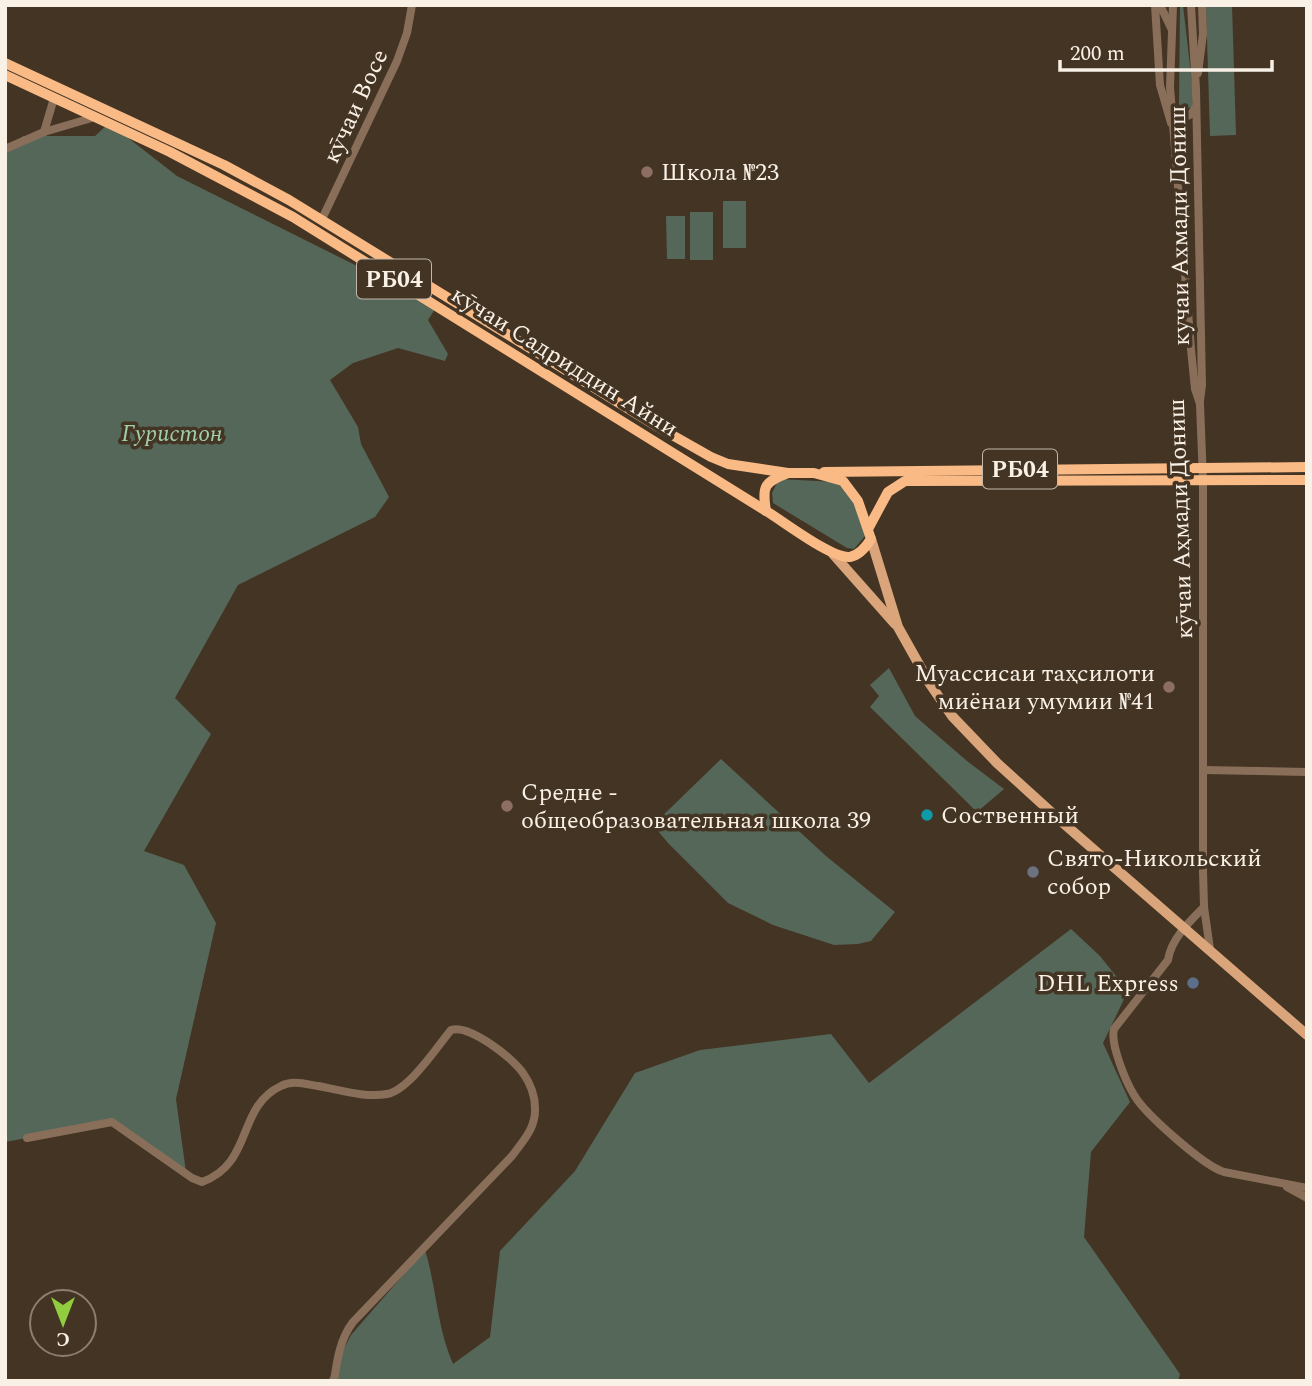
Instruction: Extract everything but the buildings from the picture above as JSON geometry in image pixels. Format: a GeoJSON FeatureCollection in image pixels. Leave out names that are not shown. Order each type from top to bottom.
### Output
{"type":"FeatureCollection","features":[{"type":"Feature","properties":{"kind":"highway","name":"кӯчаи Садриддин Айни"},"geometry":{"type":"LineString","coordinates":[[5,63],[224,165],[322,219],[711,457],[728,464],[788,473]]}},
{"type":"Feature","properties":{"kind":"highway","name":"кӯчаи Садриддин Айни"},"geometry":{"type":"LineString","coordinates":[[5,75],[170,152],[293,217],[766,510]]}},
{"type":"Feature","properties":{"kind":"highway","name":"РБ04"},"geometry":{"type":"LineString","coordinates":[[788,473],[1307,467]]}},
{"type":"Feature","properties":{"kind":"highway"},"geometry":{"type":"LineString","coordinates":[[766,510],[766,485],[788,473]]}},
{"type":"Feature","properties":{"kind":"highway","name":"РБ04"},"geometry":{"type":"LineString","coordinates":[[814,473],[837,478],[848,485],[858,501],[870,534]]}},
{"type":"Feature","properties":{"kind":"highway","name":"РБ04"},"geometry":{"type":"LineString","coordinates":[[870,534],[888,492],[905,481],[1307,480]]}},
{"type":"Feature","properties":{"kind":"highway","name":"РБ04"},"geometry":{"type":"LineString","coordinates":[[766,510],[833,554]]}},
{"type":"Feature","properties":{"kind":"highway"},"geometry":{"type":"LineString","coordinates":[[833,554],[857,555],[870,534]]}},
{"type":"Feature","properties":{"kind":"main road"},"geometry":{"type":"LineString","coordinates":[[870,534],[898,627]]}},
{"type":"Feature","properties":{"kind":"main road"},"geometry":{"type":"LineString","coordinates":[[833,554],[898,627],[937,695],[967,733],[1062,822],[1301,1026],[1307,1035]]}},
{"type":"Feature","properties":{"kind":"street","name":"кӯчаи Восе"},"geometry":{"type":"LineString","coordinates":[[322,219],[397,61],[407,33],[412,5]]}},
{"type":"Feature","properties":{"kind":"street"},"geometry":{"type":"LineString","coordinates":[[1154,5],[1160,85],[1174,131]]}},
{"type":"Feature","properties":{"kind":"street"},"geometry":{"type":"LineString","coordinates":[[1160,5],[1172,30]]}},
{"type":"Feature","properties":{"kind":"street","name":"кӯчаи Аҳмади Дониш"},"geometry":{"type":"LineString","coordinates":[[1173,5],[1172,109],[1192,365],[1200,404],[1203,481],[1204,906],[1210,949]]}},
{"type":"Feature","properties":{"kind":"street","name":"кучаи Ахмади Дониш"},"geometry":{"type":"LineString","coordinates":[[1191,5],[1196,89],[1202,385],[1200,404]]}},
{"type":"Feature","properties":{"kind":"street"},"geometry":{"type":"LineString","coordinates":[[1196,89],[1201,51],[1202,5]]}},
{"type":"Feature","properties":{"kind":"street"},"geometry":{"type":"LineString","coordinates":[[44,132],[54,98]]}},
{"type":"Feature","properties":{"kind":"street"},"geometry":{"type":"LineString","coordinates":[[1172,109],[1179,117],[1184,117],[1189,116],[1195,108]]}},
{"type":"Feature","properties":{"kind":"street"},"geometry":{"type":"LineString","coordinates":[[5,149],[44,132],[95,117]]}},
{"type":"Feature","properties":{"kind":"street"},"geometry":{"type":"LineString","coordinates":[[1203,770],[1307,772]]}},
{"type":"Feature","properties":{"kind":"street"},"geometry":{"type":"LineString","coordinates":[[1204,906],[1184,928],[1171,949],[1168,960],[1120,1020],[1114,1029],[1112,1040],[1135,1097],[1166,1129],[1218,1171],[1307,1188]]}},
{"type":"Feature","properties":{"kind":"street"},"geometry":{"type":"LineString","coordinates":[[27,1138],[112,1122],[201,1182],[223,1172],[231,1164],[251,1117],[262,1100],[282,1084],[296,1082],[353,1092],[387,1094],[407,1083],[451,1030],[461,1028],[479,1037],[516,1065],[523,1073],[534,1098],[534,1123],[529,1133],[512,1156],[345,1332],[334,1381]]}},
{"type":"Feature","properties":{"kind":"street"},"geometry":{"type":"LineString","coordinates":[[1281,1184],[1307,1198]]}},
{"type":"Feature","properties":{"kind":"green space"},"geometry":{"type":"Polygon","coordinates":[[[1180,5],[1183,5],[1193,92],[1192,107],[1186,109],[1179,105],[1180,5]]]}},
{"type":"Feature","properties":{"kind":"green space"},"geometry":{"type":"Polygon","coordinates":[[[1206,5],[1232,5],[1236,135],[1210,136],[1206,5]]]}},
{"type":"Feature","properties":{"kind":"green space","name":"Гуристон"},"geometry":{"type":"Polygon","coordinates":[[[109,123],[177,176],[437,306],[428,320],[448,354],[445,361],[398,348],[353,363],[330,380],[358,427],[361,444],[389,497],[375,517],[238,585],[175,698],[211,734],[144,851],[184,865],[216,923],[176,1099],[186,1172],[108,1123],[5,1142],[5,152],[23,136],[95,136],[109,123]]]}},
{"type":"Feature","properties":{"kind":"green space"},"geometry":{"type":"Polygon","coordinates":[[[723,201],[746,201],[746,248],[723,248],[723,201]]]}},
{"type":"Feature","properties":{"kind":"green space"},"geometry":{"type":"Polygon","coordinates":[[[690,212],[713,212],[713,260],[690,260],[690,212]]]}},
{"type":"Feature","properties":{"kind":"green space"},"geometry":{"type":"Polygon","coordinates":[[[666,216],[685,216],[685,259],[667,259],[666,216]]]}},
{"type":"Feature","properties":{"kind":"green space"},"geometry":{"type":"Polygon","coordinates":[[[779,479],[836,482],[852,496],[865,536],[854,549],[847,548],[773,503],[772,493],[779,479]]]}},
{"type":"Feature","properties":{"kind":"green space"},"geometry":{"type":"Polygon","coordinates":[[[889,668],[915,716],[1004,789],[977,812],[870,707],[879,696],[870,685],[889,668]]]}},
{"type":"Feature","properties":{"kind":"green space"},"geometry":{"type":"Polygon","coordinates":[[[721,759],[826,856],[895,912],[871,941],[834,945],[773,925],[728,903],[653,825],[721,759]]]}},
{"type":"Feature","properties":{"kind":"green space"},"geometry":{"type":"Polygon","coordinates":[[[1071,929],[1100,956],[1128,991],[1103,1043],[1130,1102],[1091,1152],[1084,1237],[1180,1374],[1178,1381],[328,1381],[351,1335],[425,1250],[443,1335],[453,1364],[490,1337],[500,1251],[575,1171],[635,1073],[700,1050],[831,1034],[869,1083],[1071,929]]]}},
{"type":"Feature","properties":{"kind":"place","name":"Школа №23"},"geometry":{"type":"Point","coordinates":[647,172]}},
{"type":"Feature","properties":{"kind":"place","name":"Муассисаи таҳсилоти миёнаи умумии №41"},"geometry":{"type":"Point","coordinates":[1169,687]}},
{"type":"Feature","properties":{"kind":"place","name":"Средне - общеобразовательная школа 39"},"geometry":{"type":"Point","coordinates":[507,806]}},
{"type":"Feature","properties":{"kind":"place","name":"Соственный"},"geometry":{"type":"Point","coordinates":[927,815]}},
{"type":"Feature","properties":{"kind":"place","name":"Свято-Никольский собор"},"geometry":{"type":"Point","coordinates":[1033,872]}},
{"type":"Feature","properties":{"kind":"place","name":"DHL Express"},"geometry":{"type":"Point","coordinates":[1193,983]}}]}
